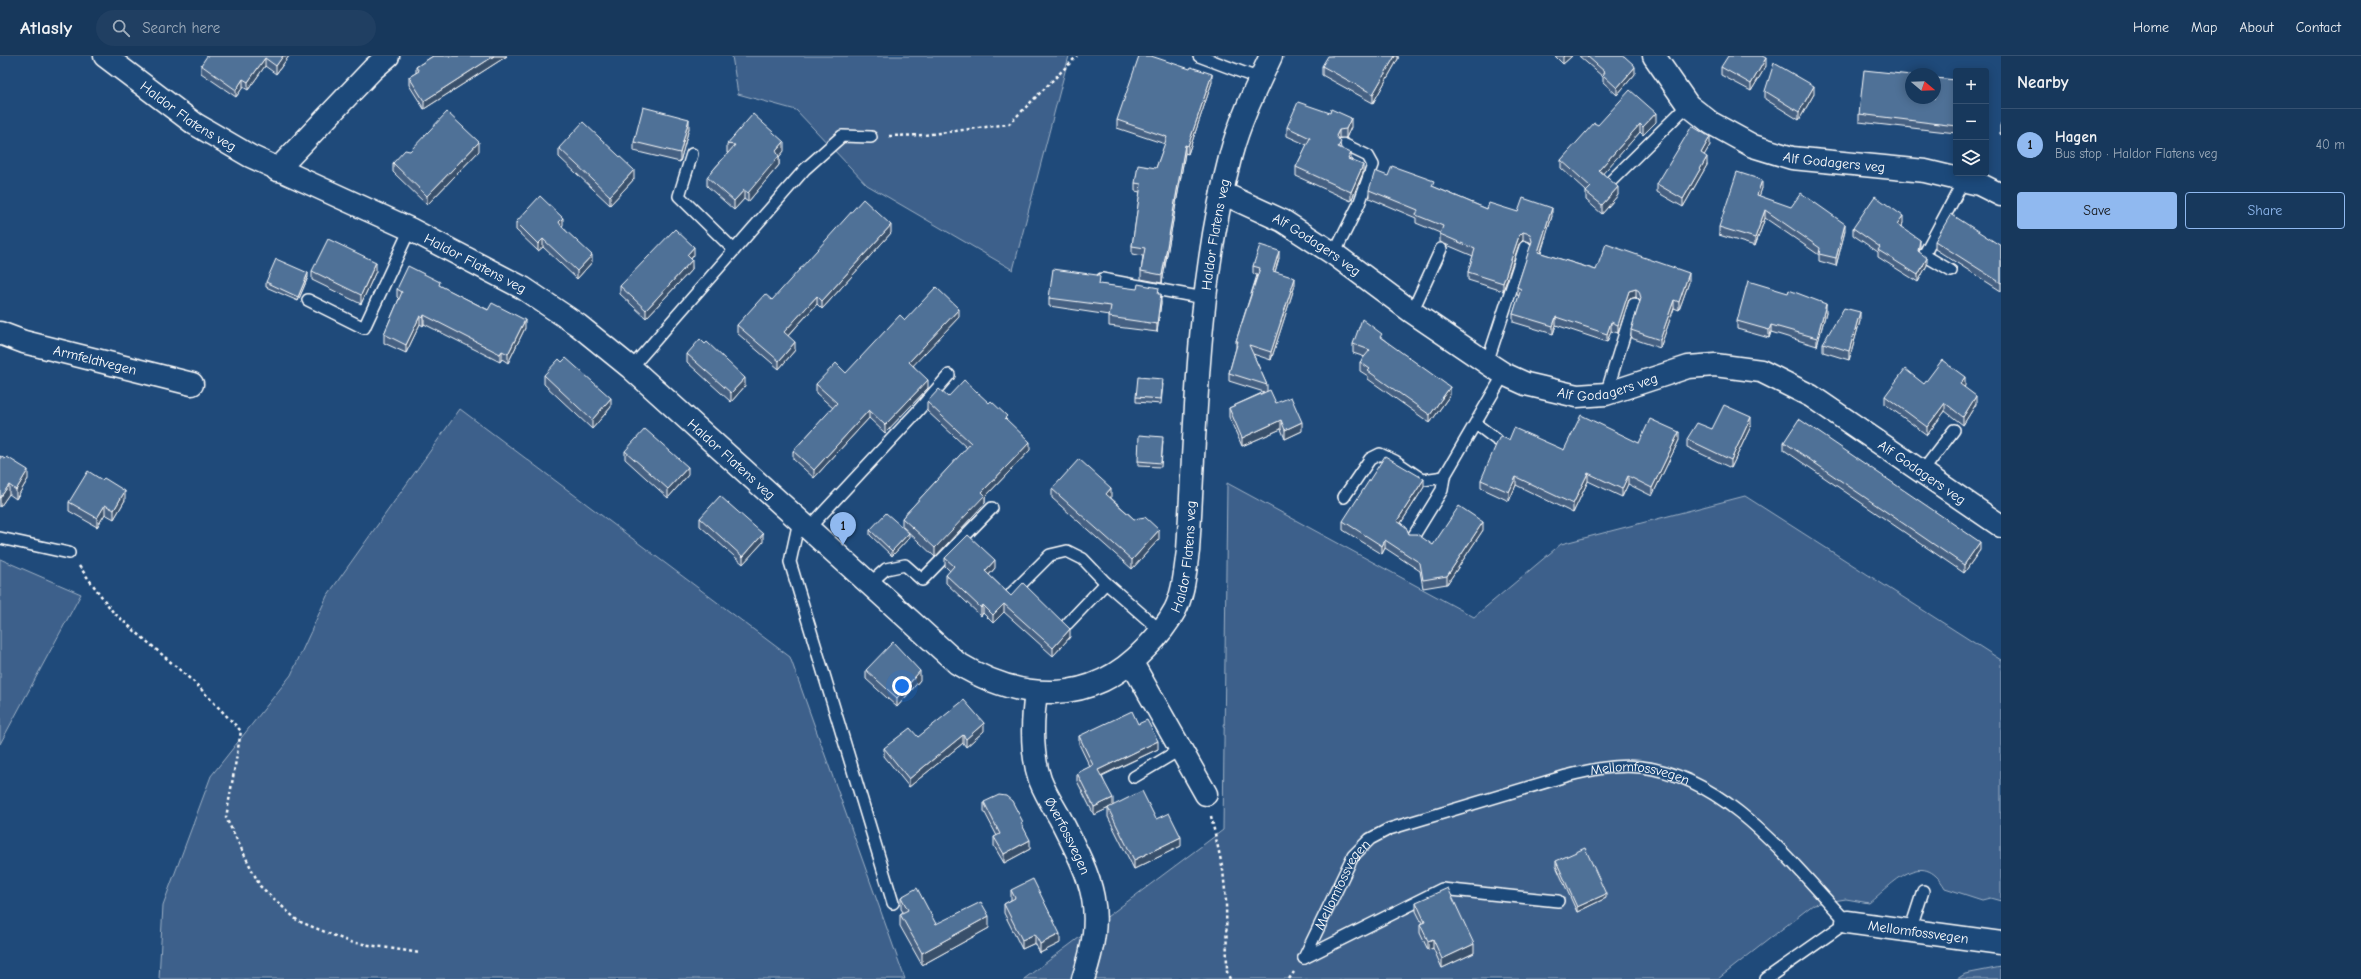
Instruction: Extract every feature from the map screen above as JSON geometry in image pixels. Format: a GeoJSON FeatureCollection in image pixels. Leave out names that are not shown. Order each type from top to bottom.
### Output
{"type":"FeatureCollection","features":[{"type":"Feature","properties":{"kind":"street","name":"Haldor Flatens veg"},"geometry":{"type":"LineString","coordinates":[[105,56],[195,124],[277,170],[410,229],[523,288],[578,325],[631,368],[957,663],[992,682],[1036,693],[1065,692],[1087,687],[1108,678],[1132,663],[1162,632],[1175,610],[1183,586],[1188,551],[1204,298],[1213,234],[1231,153],[1246,109],[1271,56]]}},
{"type":"Feature","properties":{"kind":"street"},"geometry":{"type":"LineString","coordinates":[[277,170],[373,68],[388,56]]}},
{"type":"Feature","properties":{"kind":"street","name":"Alf Godagers veg"},"geometry":{"type":"LineString","coordinates":[[1654,56],[1688,106],[1711,123],[1753,146],[1792,158],[1925,171],[1979,184],[2001,195]]}},
{"type":"Feature","properties":{"kind":"street","name":"Alf Godagers veg"},"geometry":{"type":"LineString","coordinates":[[1222,193],[1283,220],[1334,254],[1412,312],[1496,368],[1549,391],[1577,396],[1606,394],[1688,367],[1715,365],[1761,371],[1811,396],[2001,526]]}},
{"type":"Feature","properties":{"kind":"street","name":"Armfeldtvegen"},"geometry":{"type":"LineString","coordinates":[[0,333],[24,342],[192,384]]}},
{"type":"Feature","properties":{"kind":"street"},"geometry":{"type":"LineString","coordinates":[[1132,663],[1206,794]]}},
{"type":"Feature","properties":{"kind":"street","name":"Øverfossvegen"},"geometry":{"type":"LineString","coordinates":[[1036,693],[1032,730],[1040,780],[1089,876],[1094,898],[1095,926],[1091,955],[1083,979]]}},
{"type":"Feature","properties":{"kind":"street","name":"Mellomfossvegen"},"geometry":{"type":"LineString","coordinates":[[1847,922],[2001,943]]}},
{"type":"Feature","properties":{"kind":"lane"},"geometry":{"type":"LineString","coordinates":[[1199,56],[1260,79]]}},
{"type":"Feature","properties":{"kind":"lane"},"geometry":{"type":"LineString","coordinates":[[1612,180],[1688,106]]}},
{"type":"Feature","properties":{"kind":"lane"},"geometry":{"type":"LineString","coordinates":[[631,368],[805,169],[842,136],[871,136]]}},
{"type":"Feature","properties":{"kind":"lane"},"geometry":{"type":"LineString","coordinates":[[1334,254],[1360,204],[1373,165],[1368,156],[1343,144]]}},
{"type":"Feature","properties":{"kind":"lane"},"geometry":{"type":"LineString","coordinates":[[692,154],[679,196],[734,250]]}},
{"type":"Feature","properties":{"kind":"lane"},"geometry":{"type":"LineString","coordinates":[[1951,271],[1924,255],[1964,180]]}},
{"type":"Feature","properties":{"kind":"lane"},"geometry":{"type":"LineString","coordinates":[[308,300],[364,328],[410,229]]}},
{"type":"Feature","properties":{"kind":"lane"},"geometry":{"type":"LineString","coordinates":[[1413,537],[1442,490],[1444,478],[1476,424],[1496,368],[1525,247]]}},
{"type":"Feature","properties":{"kind":"lane"},"geometry":{"type":"LineString","coordinates":[[1412,312],[1441,249]]}},
{"type":"Feature","properties":{"kind":"lane"},"geometry":{"type":"LineString","coordinates":[[1102,279],[1204,298]]}},
{"type":"Feature","properties":{"kind":"lane"},"geometry":{"type":"LineString","coordinates":[[1606,394],[1634,304]]}},
{"type":"Feature","properties":{"kind":"lane"},"geometry":{"type":"LineString","coordinates":[[893,903],[790,562],[803,525],[910,420],[949,375]]}},
{"type":"Feature","properties":{"kind":"lane"},"geometry":{"type":"LineString","coordinates":[[1476,424],[1496,440]]}},
{"type":"Feature","properties":{"kind":"lane"},"geometry":{"type":"LineString","coordinates":[[1922,472],[1954,430]]}},
{"type":"Feature","properties":{"kind":"lane"},"geometry":{"type":"LineString","coordinates":[[1344,497],[1370,459],[1380,454],[1395,461],[1424,480],[1444,478]]}},
{"type":"Feature","properties":{"kind":"lane"},"geometry":{"type":"LineString","coordinates":[[869,584],[886,569],[905,565],[922,580],[992,508]]}},
{"type":"Feature","properties":{"kind":"lane"},"geometry":{"type":"LineString","coordinates":[[0,538],[70,553]]}},
{"type":"Feature","properties":{"kind":"lane"},"geometry":{"type":"LineString","coordinates":[[1012,593],[1050,555],[1067,551],[1083,559],[1106,583],[1162,632]]}},
{"type":"Feature","properties":{"kind":"lane"},"geometry":{"type":"LineString","coordinates":[[1067,624],[1106,583]]}},
{"type":"Feature","properties":{"kind":"lane"},"geometry":{"type":"LineString","coordinates":[[1134,777],[1181,749]]}},
{"type":"Feature","properties":{"kind":"lane","name":"Mellomfossvegen"},"geometry":{"type":"LineString","coordinates":[[1558,901],[1442,889],[1304,958],[1353,856],[1370,839],[1389,829],[1566,776],[1595,769],[1619,767],[1640,767],[1667,771],[1691,781],[1717,796],[1742,814],[1763,834],[1847,922]]}},
{"type":"Feature","properties":{"kind":"lane"},"geometry":{"type":"LineString","coordinates":[[1910,931],[1923,891]]}},
{"type":"Feature","properties":{"kind":"lane"},"geometry":{"type":"LineString","coordinates":[[1766,979],[1847,922]]}},
{"type":"Feature","properties":{"kind":"path"},"geometry":{"type":"LineString","coordinates":[[871,136],[924,136],[1009,124],[1077,56]]}},
{"type":"Feature","properties":{"kind":"path"},"geometry":{"type":"LineString","coordinates":[[70,553],[113,612],[196,684],[241,731],[226,818],[260,886],[298,921],[350,942],[420,953]]}},
{"type":"Feature","properties":{"kind":"path"},"geometry":{"type":"LineString","coordinates":[[1206,794],[1223,870],[1226,901],[1227,972],[1230,979]]}},
{"type":"Feature","properties":{"kind":"shaded area"},"geometry":{"type":"Polygon","coordinates":[[[732,56],[1069,56],[1013,270],[867,185],[796,110],[738,94],[732,56]]]}},
{"type":"Feature","properties":{"kind":"shaded area"},"geometry":{"type":"Polygon","coordinates":[[[460,409],[790,657],[905,979],[159,979],[163,905],[211,776],[291,675],[327,596],[460,409]]]}},
{"type":"Feature","properties":{"kind":"shaded area"},"geometry":{"type":"Polygon","coordinates":[[[1227,483],[1474,617],[1561,544],[1745,496],[2001,660],[2001,901],[1990,898],[1982,900],[1945,888],[1936,876],[1927,870],[1917,870],[1907,873],[1898,879],[1869,903],[1846,899],[1814,904],[1718,979],[1024,979],[1223,830],[1227,483]]]}},
{"type":"Feature","properties":{"kind":"shaded area"},"geometry":{"type":"Polygon","coordinates":[[[0,559],[81,594],[0,744],[0,559]]]}},
{"type":"Feature","properties":{"kind":"shaded area"},"geometry":{"type":"Polygon","coordinates":[[[2001,967],[2001,979],[1957,979],[1965,974],[2001,967]]]}},
{"type":"Feature","properties":{"kind":"building"},"geometry":{"type":"Polygon","coordinates":[[[207,56],[283,56],[276,66],[265,58],[248,82],[243,79],[236,90],[201,65],[207,56]]]}},
{"type":"Feature","properties":{"kind":"building"},"geometry":{"type":"Polygon","coordinates":[[[433,56],[494,56],[424,101],[409,77],[419,71],[416,67],[433,56]]]}},
{"type":"Feature","properties":{"kind":"building"},"geometry":{"type":"Polygon","coordinates":[[[1139,56],[1151,56],[1190,69],[1191,67],[1212,74],[1188,146],[1185,145],[1162,275],[1141,271],[1145,248],[1132,246],[1141,184],[1135,183],[1138,165],[1156,168],[1167,137],[1117,120],[1139,56]]]}},
{"type":"Feature","properties":{"kind":"building"},"geometry":{"type":"Polygon","coordinates":[[[1328,56],[1395,56],[1373,94],[1322,66],[1328,56]]]}},
{"type":"Feature","properties":{"kind":"building"},"geometry":{"type":"Polygon","coordinates":[[[1587,56],[1624,56],[1635,67],[1617,88],[1603,75],[1605,72],[1587,56]]]}},
{"type":"Feature","properties":{"kind":"building"},"geometry":{"type":"Polygon","coordinates":[[[1728,56],[1762,56],[1766,58],[1751,84],[1721,67],[1728,56]]]}},
{"type":"Feature","properties":{"kind":"building"},"geometry":{"type":"Polygon","coordinates":[[[1774,63],[1814,86],[1799,112],[1765,91],[1774,63]]]}},
{"type":"Feature","properties":{"kind":"building"},"geometry":{"type":"Polygon","coordinates":[[[1864,70],[1905,74],[1905,104],[1941,104],[1941,79],[1953,80],[1953,126],[1859,114],[1864,70]]]}},
{"type":"Feature","properties":{"kind":"building"},"geometry":{"type":"Polygon","coordinates":[[[1630,90],[1656,113],[1643,127],[1640,124],[1599,170],[1618,187],[1602,205],[1586,192],[1591,187],[1561,160],[1594,123],[1598,125],[1630,90]]]}},
{"type":"Feature","properties":{"kind":"building"},"geometry":{"type":"Polygon","coordinates":[[[1298,102],[1330,113],[1331,109],[1351,118],[1346,129],[1339,130],[1336,136],[1341,142],[1338,147],[1351,153],[1348,159],[1363,165],[1351,192],[1296,167],[1310,138],[1287,127],[1298,102]]]}},
{"type":"Feature","properties":{"kind":"building"},"geometry":{"type":"Polygon","coordinates":[[[643,107],[689,119],[680,153],[634,142],[643,107]]]}},
{"type":"Feature","properties":{"kind":"building"},"geometry":{"type":"Polygon","coordinates":[[[447,112],[479,142],[427,196],[393,163],[405,150],[410,151],[447,112]]]}},
{"type":"Feature","properties":{"kind":"building"},"geometry":{"type":"Polygon","coordinates":[[[753,114],[784,142],[776,151],[779,156],[748,193],[744,190],[734,201],[707,177],[735,145],[727,144],[753,114]]]}},
{"type":"Feature","properties":{"kind":"building"},"geometry":{"type":"Polygon","coordinates":[[[583,122],[634,170],[610,196],[559,148],[583,122]]]}},
{"type":"Feature","properties":{"kind":"building"},"geometry":{"type":"Polygon","coordinates":[[[1692,126],[1710,137],[1701,153],[1707,157],[1683,199],[1657,184],[1692,126]]]}},
{"type":"Feature","properties":{"kind":"building"},"geometry":{"type":"Polygon","coordinates":[[[1392,166],[1434,181],[1432,186],[1487,209],[1489,203],[1518,212],[1523,198],[1552,208],[1538,252],[1596,270],[1606,244],[1689,273],[1679,302],[1674,300],[1660,340],[1631,330],[1641,298],[1639,291],[1636,289],[1629,291],[1618,325],[1611,322],[1607,334],[1556,317],[1553,326],[1513,314],[1521,289],[1517,287],[1532,241],[1530,234],[1523,232],[1519,236],[1503,283],[1468,272],[1475,249],[1440,234],[1443,226],[1416,215],[1418,210],[1369,190],[1375,171],[1388,176],[1392,166]]]}},
{"type":"Feature","properties":{"kind":"building"},"geometry":{"type":"Polygon","coordinates":[[[1737,172],[1762,180],[1757,195],[1791,207],[1801,193],[1845,224],[1836,258],[1819,254],[1820,248],[1765,210],[1755,238],[1719,227],[1737,172]]]}},
{"type":"Feature","properties":{"kind":"building"},"geometry":{"type":"Polygon","coordinates":[[[540,196],[563,218],[559,222],[562,227],[592,255],[577,271],[543,239],[538,244],[516,222],[540,196]]]}},
{"type":"Feature","properties":{"kind":"building"},"geometry":{"type":"Polygon","coordinates":[[[1875,196],[1903,216],[1897,224],[1920,240],[1918,251],[1927,258],[1918,275],[1878,250],[1880,247],[1853,228],[1875,196]]]}},
{"type":"Feature","properties":{"kind":"building"},"geometry":{"type":"Polygon","coordinates":[[[863,199],[891,225],[822,301],[817,296],[784,332],[795,342],[779,361],[737,325],[765,294],[772,300],[863,199]]]}},
{"type":"Feature","properties":{"kind":"building"},"geometry":{"type":"Polygon","coordinates":[[[1951,214],[2001,246],[2001,283],[1935,241],[1951,214]]]}},
{"type":"Feature","properties":{"kind":"building"},"geometry":{"type":"Polygon","coordinates":[[[675,229],[694,247],[687,255],[692,260],[646,310],[620,286],[675,229]]]}},
{"type":"Feature","properties":{"kind":"building"},"geometry":{"type":"Polygon","coordinates":[[[328,239],[376,262],[361,295],[312,271],[328,239]]]}},
{"type":"Feature","properties":{"kind":"building"},"geometry":{"type":"Polygon","coordinates":[[[1260,245],[1279,251],[1273,271],[1295,278],[1271,352],[1249,345],[1267,385],[1229,373],[1238,341],[1236,341],[1260,268],[1253,266],[1260,245]]]}},
{"type":"Feature","properties":{"kind":"building"},"geometry":{"type":"Polygon","coordinates":[[[276,259],[308,273],[298,297],[266,282],[276,259]]]}},
{"type":"Feature","properties":{"kind":"building"},"geometry":{"type":"Polygon","coordinates":[[[408,266],[440,282],[439,285],[488,310],[492,303],[525,320],[508,354],[502,351],[500,354],[424,315],[423,318],[420,316],[406,345],[384,334],[402,292],[397,289],[408,266]]]}},
{"type":"Feature","properties":{"kind":"building"},"geometry":{"type":"Polygon","coordinates":[[[1053,269],[1097,275],[1100,277],[1099,284],[1137,289],[1138,284],[1159,288],[1158,294],[1161,294],[1157,324],[1109,317],[1111,306],[1049,298],[1053,269]]]}},
{"type":"Feature","properties":{"kind":"building"},"geometry":{"type":"Polygon","coordinates":[[[1748,281],[1788,293],[1789,290],[1826,304],[1817,338],[1771,325],[1769,330],[1737,321],[1748,281]]]}},
{"type":"Feature","properties":{"kind":"building"},"geometry":{"type":"Polygon","coordinates":[[[936,287],[959,309],[909,362],[928,380],[885,425],[869,410],[814,470],[793,451],[837,403],[816,384],[836,363],[846,373],[900,315],[905,320],[936,287]]]}},
{"type":"Feature","properties":{"kind":"building"},"geometry":{"type":"Polygon","coordinates":[[[1844,308],[1860,312],[1849,351],[1823,343],[1844,308]]]}},
{"type":"Feature","properties":{"kind":"building"},"geometry":{"type":"Polygon","coordinates":[[[1362,319],[1382,334],[1380,337],[1450,387],[1430,415],[1368,371],[1370,369],[1360,362],[1370,350],[1353,344],[1362,319]]]}},
{"type":"Feature","properties":{"kind":"building"},"geometry":{"type":"Polygon","coordinates":[[[700,339],[705,344],[707,342],[745,378],[731,393],[687,354],[700,339]]]}},
{"type":"Feature","properties":{"kind":"building"},"geometry":{"type":"Polygon","coordinates":[[[566,358],[611,398],[592,420],[544,375],[559,359],[562,362],[566,358]]]}},
{"type":"Feature","properties":{"kind":"building"},"geometry":{"type":"Polygon","coordinates":[[[1942,360],[1965,377],[1960,384],[1976,396],[1963,417],[1945,403],[1927,427],[1885,396],[1905,369],[1924,384],[1942,360]]]}},
{"type":"Feature","properties":{"kind":"building"},"geometry":{"type":"Polygon","coordinates":[[[1138,377],[1163,379],[1161,399],[1136,397],[1138,377]]]}},
{"type":"Feature","properties":{"kind":"building"},"geometry":{"type":"Polygon","coordinates":[[[964,380],[989,403],[991,401],[1007,416],[1005,418],[1030,442],[982,492],[985,495],[935,548],[902,518],[971,443],[927,402],[939,389],[948,397],[964,380]]]}},
{"type":"Feature","properties":{"kind":"building"},"geometry":{"type":"Polygon","coordinates":[[[1270,390],[1276,403],[1291,397],[1302,422],[1285,430],[1281,420],[1242,438],[1229,408],[1270,390]]]}},
{"type":"Feature","properties":{"kind":"building"},"geometry":{"type":"Polygon","coordinates":[[[1724,405],[1751,417],[1731,460],[1687,439],[1697,423],[1712,429],[1724,405]]]}},
{"type":"Feature","properties":{"kind":"building"},"geometry":{"type":"Polygon","coordinates":[[[1581,415],[1639,443],[1650,419],[1679,432],[1652,488],[1628,476],[1622,489],[1588,473],[1573,504],[1516,477],[1509,492],[1481,480],[1499,438],[1502,437],[1509,440],[1514,428],[1564,450],[1581,415]]]}},
{"type":"Feature","properties":{"kind":"building"},"geometry":{"type":"Polygon","coordinates":[[[1799,419],[1980,542],[1964,565],[1784,442],[1799,419]]]}},
{"type":"Feature","properties":{"kind":"building"},"geometry":{"type":"Polygon","coordinates":[[[645,429],[688,467],[668,489],[625,451],[645,429]]]}},
{"type":"Feature","properties":{"kind":"building"},"geometry":{"type":"Polygon","coordinates":[[[1139,435],[1163,437],[1161,463],[1138,461],[1139,435]]]}},
{"type":"Feature","properties":{"kind":"building"},"geometry":{"type":"Polygon","coordinates":[[[0,456],[5,459],[7,457],[28,470],[16,490],[9,485],[0,498],[0,456]]]}},
{"type":"Feature","properties":{"kind":"building"},"geometry":{"type":"Polygon","coordinates":[[[1385,456],[1424,479],[1397,521],[1406,527],[1409,534],[1417,534],[1433,545],[1459,506],[1483,522],[1447,576],[1423,580],[1420,563],[1385,540],[1382,546],[1343,521],[1385,456]]]}},
{"type":"Feature","properties":{"kind":"building"},"geometry":{"type":"Polygon","coordinates":[[[1079,459],[1111,488],[1106,494],[1134,519],[1145,517],[1159,530],[1132,560],[1052,489],[1079,459]]]}},
{"type":"Feature","properties":{"kind":"building"},"geometry":{"type":"Polygon","coordinates":[[[88,471],[102,480],[104,478],[125,491],[114,510],[105,505],[97,518],[69,502],[88,471]]]}},
{"type":"Feature","properties":{"kind":"building"},"geometry":{"type":"Polygon","coordinates":[[[720,496],[763,534],[743,557],[700,518],[720,496]]]}},
{"type":"Feature","properties":{"kind":"building"},"geometry":{"type":"Polygon","coordinates":[[[886,513],[909,533],[892,551],[870,530],[886,513]]]}},
{"type":"Feature","properties":{"kind":"building"},"geometry":{"type":"Polygon","coordinates":[[[968,535],[995,560],[985,571],[1011,596],[1023,583],[1070,629],[1053,648],[1004,604],[993,615],[983,605],[981,608],[946,575],[954,566],[945,558],[968,535]]]}},
{"type":"Feature","properties":{"kind":"building"},"geometry":{"type":"Polygon","coordinates":[[[893,642],[920,671],[897,698],[866,670],[893,642]]]}},
{"type":"Feature","properties":{"kind":"building"},"geometry":{"type":"Polygon","coordinates":[[[964,700],[984,723],[966,739],[963,735],[909,779],[884,748],[910,728],[918,737],[964,700]]]}},
{"type":"Feature","properties":{"kind":"building"},"geometry":{"type":"Polygon","coordinates":[[[1132,711],[1138,724],[1147,720],[1158,741],[1098,770],[1113,798],[1094,807],[1077,773],[1093,765],[1079,736],[1132,711]]]}},
{"type":"Feature","properties":{"kind":"building"},"geometry":{"type":"Polygon","coordinates":[[[1142,791],[1156,819],[1169,813],[1181,837],[1134,860],[1108,808],[1142,791]]]}},
{"type":"Feature","properties":{"kind":"building"},"geometry":{"type":"Polygon","coordinates":[[[999,795],[1006,796],[1012,801],[1030,840],[1004,854],[994,837],[1000,834],[984,802],[999,795]]]}},
{"type":"Feature","properties":{"kind":"building"},"geometry":{"type":"Polygon","coordinates":[[[1585,848],[1606,894],[1577,907],[1556,861],[1585,848]]]}},
{"type":"Feature","properties":{"kind":"building"},"geometry":{"type":"Polygon","coordinates":[[[1033,879],[1060,934],[1040,944],[1035,934],[1022,940],[1004,904],[1015,898],[1011,890],[1033,879]]]}},
{"type":"Feature","properties":{"kind":"building"},"geometry":{"type":"Polygon","coordinates":[[[917,888],[936,924],[981,902],[989,916],[922,953],[900,914],[908,910],[901,897],[917,888]]]}},
{"type":"Feature","properties":{"kind":"building"},"geometry":{"type":"Polygon","coordinates":[[[1448,888],[1474,944],[1442,959],[1433,939],[1428,941],[1420,924],[1425,922],[1416,902],[1448,888]]]}},
{"type":"Feature","properties":{"kind":"place","name":"Hagen"},"geometry":{"type":"Point","coordinates":[843,545]}}]}
